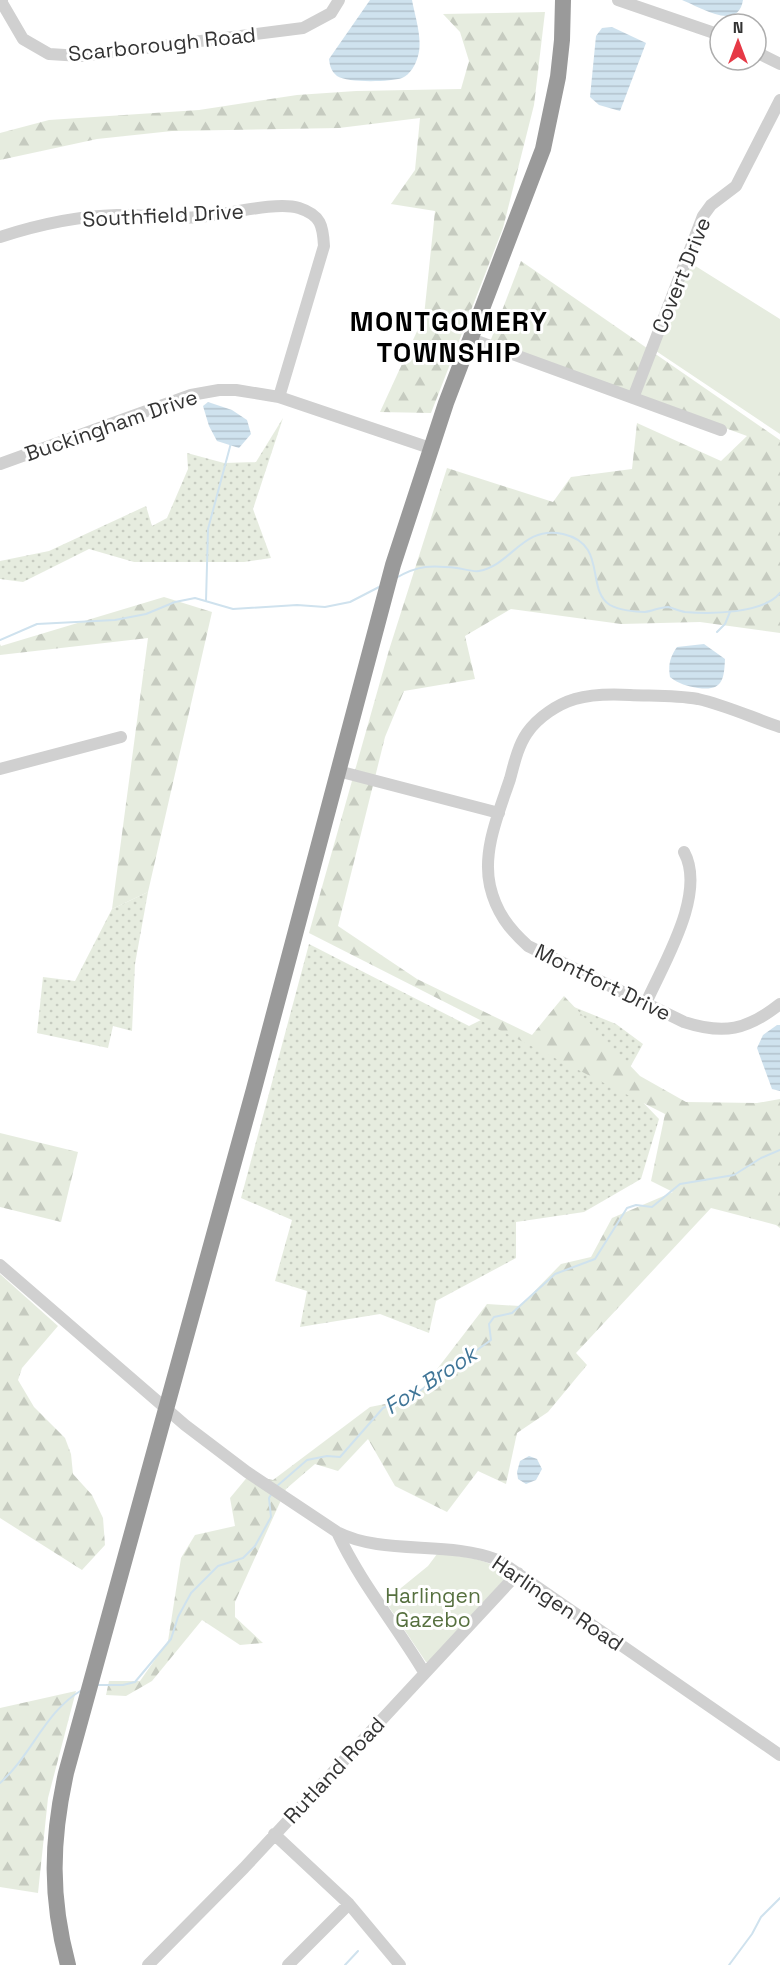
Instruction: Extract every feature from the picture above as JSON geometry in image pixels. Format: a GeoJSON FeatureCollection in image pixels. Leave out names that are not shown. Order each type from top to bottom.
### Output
{"type":"FeatureCollection","features":[{"type":"Feature","properties":{"kind":"highway"},"geometry":{"type":"LineString","coordinates":[[68,1965],[57,1918],[55,1893],[54,1847],[62,1793],[257,1078],[393,565],[430,448],[543,149],[558,77],[563,0]]}},
{"type":"Feature","properties":{"kind":"street","name":"Scarborough Road"},"geometry":{"type":"LineString","coordinates":[[2,0],[22,39],[49,54],[81,56],[303,28],[331,13],[339,0]]}},
{"type":"Feature","properties":{"kind":"street"},"geometry":{"type":"LineString","coordinates":[[618,0],[708,32]]}},
{"type":"Feature","properties":{"kind":"street","name":"Covert Drive"},"geometry":{"type":"LineString","coordinates":[[633,398],[703,216],[711,205],[736,186],[780,100]]}},
{"type":"Feature","properties":{"kind":"street","name":"Southfield Drive"},"geometry":{"type":"LineString","coordinates":[[0,237],[38,225],[115,215],[198,218],[270,207],[302,209],[321,223],[324,246],[279,397]]}},
{"type":"Feature","properties":{"kind":"street"},"geometry":{"type":"LineString","coordinates":[[471,339],[721,430]]}},
{"type":"Feature","properties":{"kind":"street","name":"Buckingham Drive"},"geometry":{"type":"LineString","coordinates":[[0,464],[191,395],[219,390],[236,390],[279,397],[430,448]]}},
{"type":"Feature","properties":{"kind":"street","name":"Montfort Drive"},"geometry":{"type":"LineString","coordinates":[[780,727],[701,700],[681,697],[610,694],[577,698],[559,705],[535,724],[527,733],[519,749],[490,848],[488,870],[496,905],[510,929],[528,946],[646,1003],[698,1026],[728,1029],[751,1024],[780,1004]]}},
{"type":"Feature","properties":{"kind":"street"},"geometry":{"type":"LineString","coordinates":[[0,769],[121,737]]}},
{"type":"Feature","properties":{"kind":"street"},"geometry":{"type":"LineString","coordinates":[[338,771],[499,813]]}},
{"type":"Feature","properties":{"kind":"street"},"geometry":{"type":"LineString","coordinates":[[646,1003],[681,929],[686,912],[689,874],[684,852]]}},
{"type":"Feature","properties":{"kind":"street","name":"Harlingen Road"},"geometry":{"type":"LineString","coordinates":[[0,1265],[165,1409],[267,1486],[337,1532],[369,1542],[481,1554],[498,1560],[780,1755]]}},
{"type":"Feature","properties":{"kind":"street"},"geometry":{"type":"LineString","coordinates":[[337,1532],[355,1567],[400,1632],[424,1672]]}},
{"type":"Feature","properties":{"kind":"street","name":"Rutland Road"},"geometry":{"type":"LineString","coordinates":[[148,1965],[211,1902],[518,1573]]}},
{"type":"Feature","properties":{"kind":"street"},"geometry":{"type":"LineString","coordinates":[[274,1834],[349,1904],[400,1965]]}},
{"type":"Feature","properties":{"kind":"street"},"geometry":{"type":"LineString","coordinates":[[288,1965],[349,1904]]}},
{"type":"Feature","properties":{"kind":"green space"},"geometry":{"type":"Polygon","coordinates":[[[545,12],[534,105],[503,228],[431,413],[380,412],[424,316],[435,211],[391,204],[415,170],[420,118],[339,128],[172,131],[97,139],[0,160],[0,133],[49,120],[199,110],[297,95],[356,91],[461,89],[469,61],[460,32],[443,14],[545,12]]]}},
{"type":"Feature","properties":{"kind":"green space"},"geometry":{"type":"Polygon","coordinates":[[[521,261],[780,440],[780,633],[700,622],[621,624],[511,609],[465,636],[475,679],[404,691],[385,737],[338,926],[417,979],[532,1035],[564,996],[640,1076],[686,1102],[757,1103],[780,1099],[780,1228],[711,1208],[576,1353],[587,1365],[548,1412],[517,1433],[506,1484],[478,1471],[447,1512],[395,1486],[368,1439],[338,1471],[315,1464],[286,1489],[235,1602],[235,1617],[263,1643],[240,1645],[202,1620],[152,1681],[126,1696],[106,1695],[109,1681],[140,1681],[168,1641],[181,1558],[195,1535],[235,1526],[230,1498],[249,1475],[273,1480],[370,1407],[415,1398],[487,1304],[520,1306],[561,1264],[591,1257],[612,1218],[673,1192],[651,1181],[665,1114],[309,933],[389,650],[447,468],[553,502],[571,477],[632,469],[637,423],[721,461],[747,436],[490,342],[521,261]]]}},
{"type":"Feature","properties":{"kind":"green space"},"geometry":{"type":"Polygon","coordinates":[[[689,262],[780,319],[780,434],[656,351],[689,262]]]}},
{"type":"Feature","properties":{"kind":"green space"},"geometry":{"type":"Polygon","coordinates":[[[283,418],[253,509],[271,558],[244,562],[134,562],[89,549],[23,582],[0,579],[0,561],[49,551],[146,506],[152,526],[167,518],[188,469],[187,453],[224,463],[256,462],[283,418]]]}},
{"type":"Feature","properties":{"kind":"green space"},"geometry":{"type":"Polygon","coordinates":[[[164,597],[212,612],[148,892],[112,909],[148,638],[0,655],[0,644],[1,646],[164,597]]]}},
{"type":"Feature","properties":{"kind":"green space"},"geometry":{"type":"Polygon","coordinates":[[[148,892],[135,964],[132,1031],[113,1026],[108,1048],[37,1033],[43,977],[75,981],[112,909],[148,892]]]}},
{"type":"Feature","properties":{"kind":"green space"},"geometry":{"type":"Polygon","coordinates":[[[309,944],[469,1026],[487,1017],[539,1041],[569,1005],[616,1024],[643,1044],[628,1071],[634,1093],[659,1119],[641,1179],[584,1212],[516,1222],[516,1258],[436,1301],[429,1333],[380,1314],[300,1327],[307,1291],[275,1281],[292,1220],[241,1198],[309,944]]]}},
{"type":"Feature","properties":{"kind":"green space"},"geometry":{"type":"Polygon","coordinates":[[[0,1133],[78,1152],[61,1222],[0,1207],[0,1133]]]}},
{"type":"Feature","properties":{"kind":"green space"},"geometry":{"type":"Polygon","coordinates":[[[0,1274],[58,1326],[22,1368],[18,1380],[34,1407],[65,1438],[71,1454],[73,1474],[92,1495],[103,1518],[105,1545],[82,1570],[0,1518],[0,1274]]]}},
{"type":"Feature","properties":{"kind":"green space","name":"Harlingen Gazebo"},"geometry":{"type":"Polygon","coordinates":[[[437,1554],[475,1559],[510,1573],[429,1662],[426,1662],[385,1601],[428,1566],[437,1554]]]}},
{"type":"Feature","properties":{"kind":"green space"},"geometry":{"type":"Polygon","coordinates":[[[76,1691],[48,1798],[38,1893],[0,1887],[0,1708],[76,1691]]]}},
{"type":"Feature","properties":{"kind":"water"},"geometry":{"type":"Polygon","coordinates":[[[370,0],[412,0],[419,35],[419,49],[412,69],[402,78],[379,81],[350,80],[337,76],[331,68],[329,59],[370,0]]]}},
{"type":"Feature","properties":{"kind":"water"},"geometry":{"type":"Polygon","coordinates":[[[682,0],[743,0],[736,12],[708,12],[682,0]]]}},
{"type":"Feature","properties":{"kind":"water"},"geometry":{"type":"Polygon","coordinates":[[[612,27],[646,43],[620,111],[599,105],[590,97],[596,36],[602,28],[612,27]]]}},
{"type":"Feature","properties":{"kind":"water"},"geometry":{"type":"Polygon","coordinates":[[[208,402],[232,410],[247,420],[251,434],[239,448],[217,441],[209,426],[203,406],[208,402]]]}},
{"type":"Feature","properties":{"kind":"water"},"geometry":{"type":"Polygon","coordinates":[[[704,644],[725,659],[724,673],[717,686],[706,689],[698,688],[670,677],[670,661],[677,647],[704,644]]]}},
{"type":"Feature","properties":{"kind":"water"},"geometry":{"type":"Polygon","coordinates":[[[780,1025],[780,1091],[772,1089],[757,1048],[763,1035],[780,1025]]]}},
{"type":"Feature","properties":{"kind":"water"},"geometry":{"type":"Polygon","coordinates":[[[529,1456],[537,1459],[542,1469],[536,1480],[526,1484],[518,1479],[517,1472],[520,1461],[529,1456]]]}},
{"type":"Feature","properties":{"kind":"waterway"},"geometry":{"type":"LineString","coordinates":[[206,601],[208,529],[231,443]]}},
{"type":"Feature","properties":{"kind":"waterway"},"geometry":{"type":"LineString","coordinates":[[396,578],[411,571],[433,566],[479,571],[500,561],[527,540],[549,533],[563,534],[577,539],[586,547],[594,567],[598,589],[603,598],[610,605],[622,609],[645,612],[668,607],[685,612],[736,611],[762,605],[780,593]]}},
{"type":"Feature","properties":{"kind":"waterway"},"geometry":{"type":"LineString","coordinates":[[0,640],[37,624],[115,620],[146,614],[175,602],[195,598],[233,609],[297,605],[325,607],[350,602],[381,586]]}},
{"type":"Feature","properties":{"kind":"waterway"},"geometry":{"type":"LineString","coordinates":[[717,632],[725,624],[730,612]]}},
{"type":"Feature","properties":{"kind":"waterway","name":"Fox Brook"},"geometry":{"type":"LineString","coordinates":[[277,1486],[307,1460],[327,1456],[340,1457],[383,1408],[414,1395],[491,1340],[489,1324],[494,1317],[512,1313],[555,1274],[595,1259],[627,1208],[636,1205],[652,1207],[680,1184],[734,1175],[761,1158],[780,1150]]}},
{"type":"Feature","properties":{"kind":"waterway","name":"Fox Brook"},"geometry":{"type":"LineString","coordinates":[[96,1685],[123,1685],[135,1682],[171,1639],[178,1617],[191,1593],[218,1566],[243,1558],[255,1546],[271,1517],[269,1498],[272,1493]]}},
{"type":"Feature","properties":{"kind":"waterway","name":"Fox Brook"},"geometry":{"type":"LineString","coordinates":[[0,1783],[21,1760],[58,1709],[82,1690]]}},
{"type":"Feature","properties":{"kind":"waterway"},"geometry":{"type":"LineString","coordinates":[[729,1965],[752,1934],[761,1917],[780,1898]]}},
{"type":"Feature","properties":{"kind":"waterway"},"geometry":{"type":"LineString","coordinates":[[345,1965],[358,1951]]}},
{"type":"Feature","properties":{"kind":"district","name":"MONTGOMERY TOWNSHIP"},"geometry":{"type":"Point","coordinates":[449,336]}}]}
